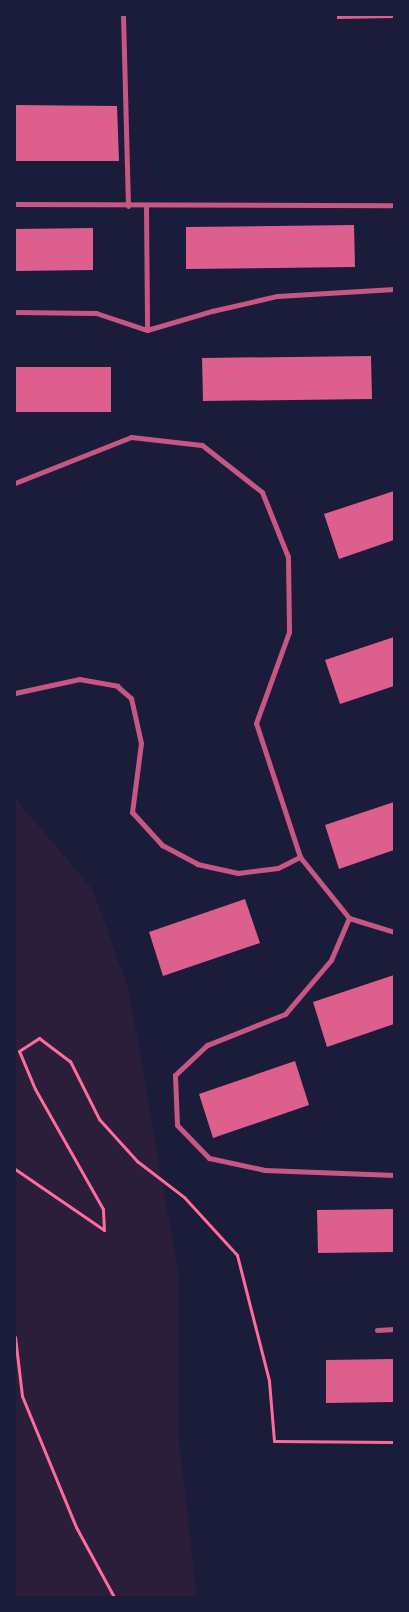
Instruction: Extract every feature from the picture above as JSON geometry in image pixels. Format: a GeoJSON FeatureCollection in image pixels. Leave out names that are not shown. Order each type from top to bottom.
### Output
{"type":"FeatureCollection","features":[{"type":"Feature","properties":{"kind":"street"},"geometry":{"type":"LineString","coordinates":[[123,15],[128,206]]}},
{"type":"Feature","properties":{"kind":"street"},"geometry":{"type":"LineString","coordinates":[[15,204],[128,206],[394,205]]}},
{"type":"Feature","properties":{"kind":"street"},"geometry":{"type":"LineString","coordinates":[[146,206],[147,330]]}},
{"type":"Feature","properties":{"kind":"street"},"geometry":{"type":"LineString","coordinates":[[15,312],[96,313],[147,330],[212,310],[277,296],[394,289]]}},
{"type":"Feature","properties":{"kind":"street"},"geometry":{"type":"LineString","coordinates":[[15,483],[131,437],[202,446],[262,492],[288,556],[289,632],[256,723],[300,856],[349,918],[394,932]]}},
{"type":"Feature","properties":{"kind":"street"},"geometry":{"type":"LineString","coordinates":[[15,693],[79,679],[117,686],[131,698],[140,743],[132,812],[162,845],[197,864],[238,873],[278,868],[300,856]]}},
{"type":"Feature","properties":{"kind":"street"},"geometry":{"type":"LineString","coordinates":[[349,918],[331,960],[285,1014],[207,1045],[176,1075],[176,1125],[209,1158],[265,1170],[394,1175]]}},
{"type":"Feature","properties":{"kind":"street"},"geometry":{"type":"LineString","coordinates":[[377,1330],[394,1329]]}},
{"type":"Feature","properties":{"kind":"path"},"geometry":{"type":"LineString","coordinates":[[15,1169],[104,1230],[103,1209],[35,1089],[19,1050],[39,1038],[70,1061],[99,1119],[137,1161],[184,1197],[237,1255],[269,1381],[274,1441],[394,1442]]}},
{"type":"Feature","properties":{"kind":"path"},"geometry":{"type":"LineString","coordinates":[[15,1337],[22,1396],[69,1510],[114,1597]]}},
{"type":"Feature","properties":{"kind":"shaded area"},"geometry":{"type":"Polygon","coordinates":[[[15,798],[93,890],[129,991],[178,1272],[178,1432],[197,1597],[15,1597],[15,798]]]}},
{"type":"Feature","properties":{"kind":"building"},"geometry":{"type":"Polygon","coordinates":[[[337,15],[394,15],[394,18],[337,19],[337,15]]]}},
{"type":"Feature","properties":{"kind":"building"},"geometry":{"type":"Polygon","coordinates":[[[15,105],[117,106],[119,161],[15,161],[15,105]]]}},
{"type":"Feature","properties":{"kind":"building"},"geometry":{"type":"Polygon","coordinates":[[[354,225],[355,267],[186,269],[186,227],[354,225]]]}},
{"type":"Feature","properties":{"kind":"building"},"geometry":{"type":"Polygon","coordinates":[[[93,228],[93,270],[15,271],[15,229],[93,228]]]}},
{"type":"Feature","properties":{"kind":"building"},"geometry":{"type":"Polygon","coordinates":[[[371,356],[372,399],[203,401],[202,358],[371,356]]]}},
{"type":"Feature","properties":{"kind":"building"},"geometry":{"type":"Polygon","coordinates":[[[15,367],[111,367],[111,412],[15,412],[15,367]]]}},
{"type":"Feature","properties":{"kind":"building"},"geometry":{"type":"Polygon","coordinates":[[[394,491],[394,540],[339,559],[324,514],[394,491]]]}},
{"type":"Feature","properties":{"kind":"building"},"geometry":{"type":"Polygon","coordinates":[[[394,637],[394,686],[340,704],[325,660],[394,637]]]}},
{"type":"Feature","properties":{"kind":"building"},"geometry":{"type":"Polygon","coordinates":[[[394,802],[394,850],[339,869],[325,825],[394,802]]]}},
{"type":"Feature","properties":{"kind":"building"},"geometry":{"type":"Polygon","coordinates":[[[245,899],[260,943],[163,976],[149,932],[245,899]]]}},
{"type":"Feature","properties":{"kind":"building"},"geometry":{"type":"Polygon","coordinates":[[[394,975],[394,1024],[327,1047],[313,1002],[394,975]]]}},
{"type":"Feature","properties":{"kind":"building"},"geometry":{"type":"Polygon","coordinates":[[[295,1061],[309,1105],[213,1138],[199,1094],[295,1061]]]}},
{"type":"Feature","properties":{"kind":"building"},"geometry":{"type":"Polygon","coordinates":[[[394,1209],[394,1252],[318,1253],[317,1210],[394,1209]]]}},
{"type":"Feature","properties":{"kind":"building"},"geometry":{"type":"Polygon","coordinates":[[[394,1359],[394,1402],[326,1403],[326,1360],[394,1359]]]}}]}
